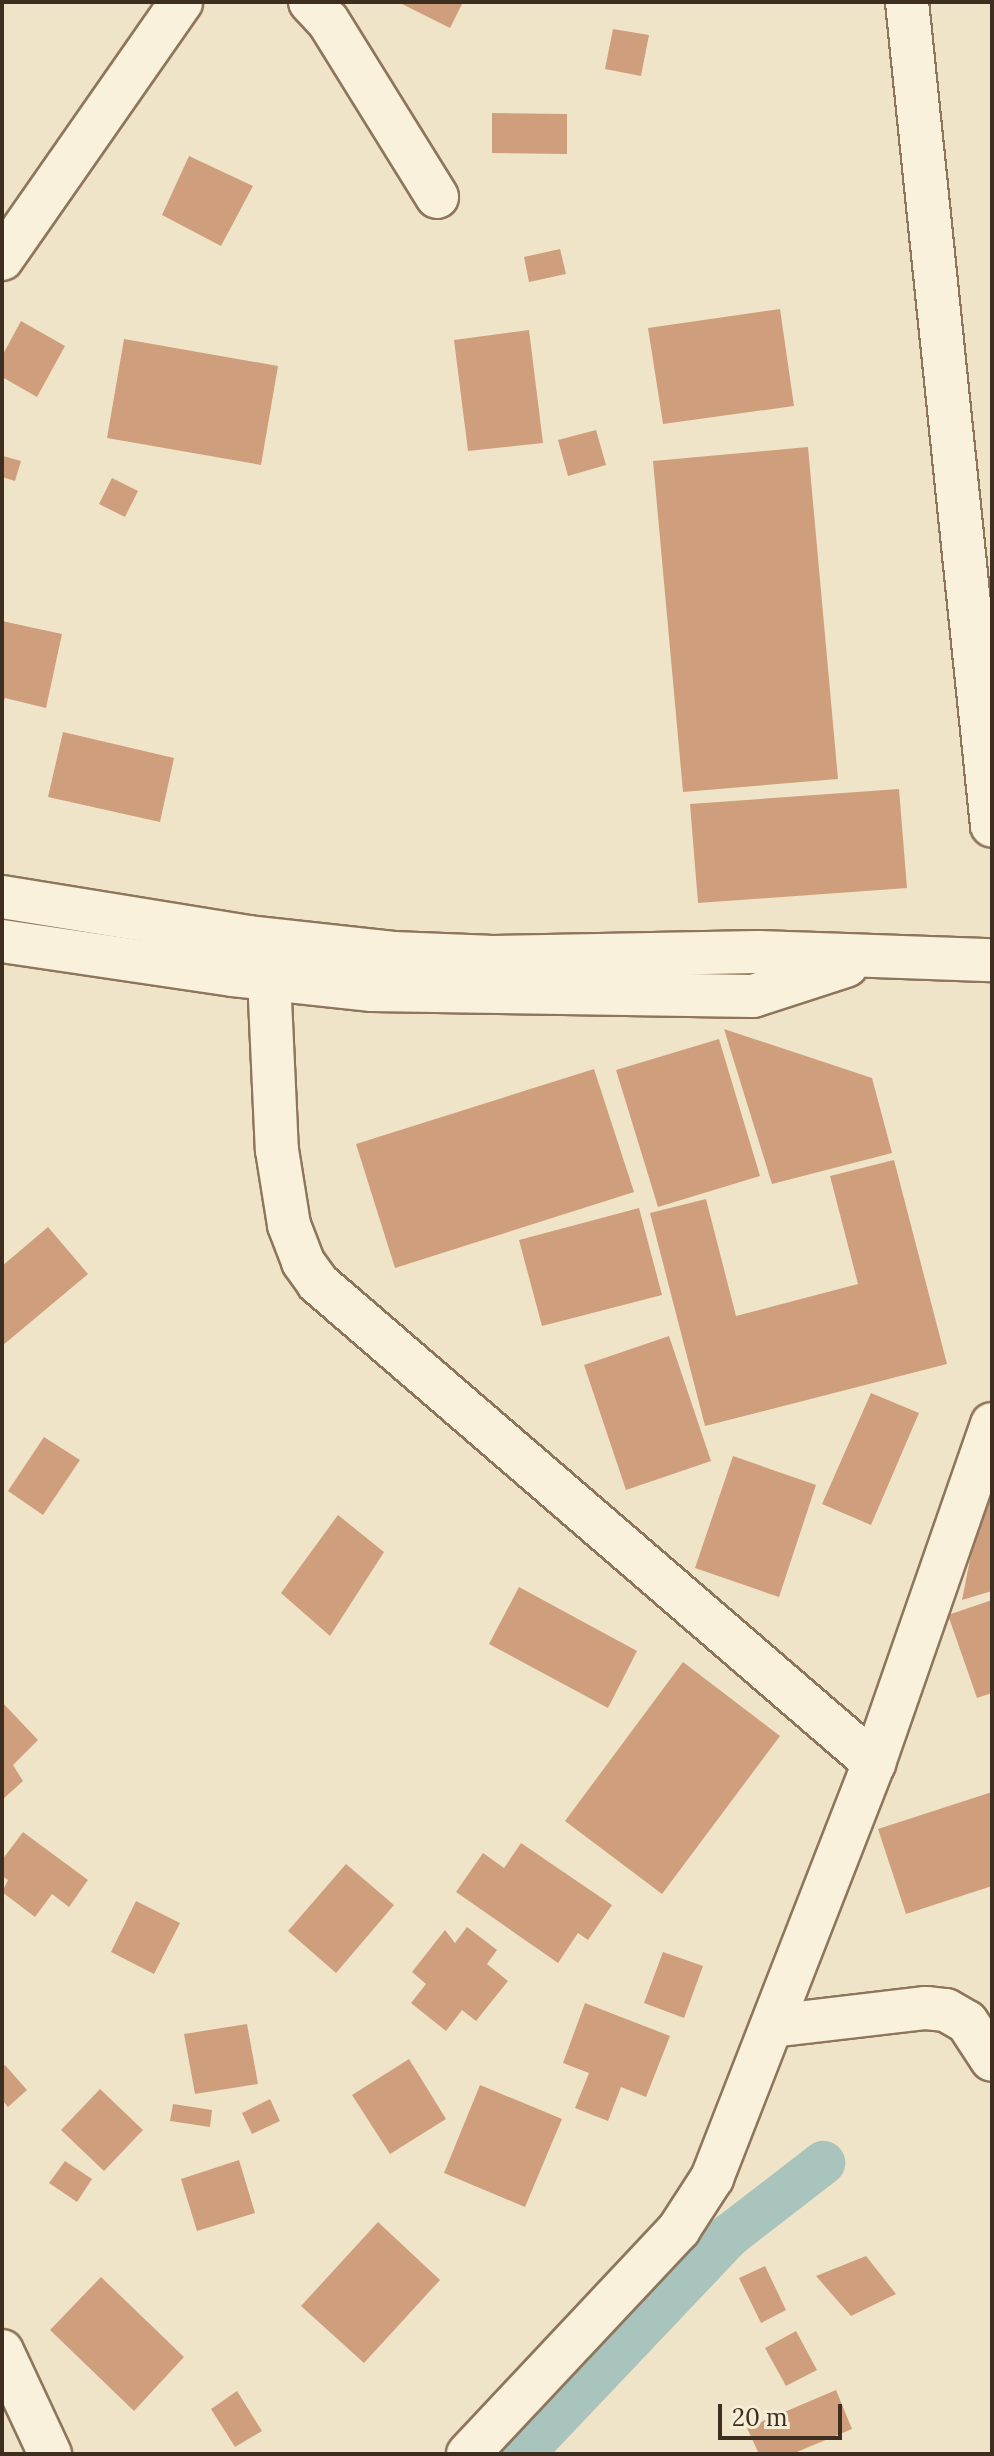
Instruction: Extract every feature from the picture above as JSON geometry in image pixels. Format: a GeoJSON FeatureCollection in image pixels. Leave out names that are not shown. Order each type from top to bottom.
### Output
{"type":"FeatureCollection","features":[{"type":"Feature","properties":{"kind":"street"},"geometry":{"type":"LineString","coordinates":[[2,259],[181,2]]}},
{"type":"Feature","properties":{"kind":"street"},"geometry":{"type":"LineString","coordinates":[[310,2],[328,21],[437,197]]}},
{"type":"Feature","properties":{"kind":"street"},"geometry":{"type":"LineString","coordinates":[[907,2],[992,826]]}},
{"type":"Feature","properties":{"kind":"street"},"geometry":{"type":"LineString","coordinates":[[2,897],[276,960],[372,990],[753,996],[873,957],[992,960]]}},
{"type":"Feature","properties":{"kind":"street"},"geometry":{"type":"LineString","coordinates":[[2,941],[276,960]]}},
{"type":"Feature","properties":{"kind":"street"},"geometry":{"type":"LineString","coordinates":[[276,960],[277,1150],[289,1225],[303,1262],[318,1283],[874,1763]]}},
{"type":"Feature","properties":{"kind":"street"},"geometry":{"type":"LineString","coordinates":[[468,2454],[679,2229],[712,2178],[874,1763],[992,1424]]}},
{"type":"Feature","properties":{"kind":"street"},"geometry":{"type":"LineString","coordinates":[[772,2026],[926,2008],[946,2010],[967,2022],[992,2060]]}},
{"type":"Feature","properties":{"kind":"street"},"geometry":{"type":"LineString","coordinates":[[2,2351],[50,2454]]}},
{"type":"Feature","properties":{"kind":"building"},"geometry":{"type":"Polygon","coordinates":[[[398,2],[463,2],[450,28],[398,2]]]}},
{"type":"Feature","properties":{"kind":"building"},"geometry":{"type":"Polygon","coordinates":[[[613,29],[649,35],[641,76],[605,69],[613,29]]]}},
{"type":"Feature","properties":{"kind":"building"},"geometry":{"type":"Polygon","coordinates":[[[492,113],[567,114],[567,154],[492,153],[492,113]]]}},
{"type":"Feature","properties":{"kind":"building"},"geometry":{"type":"Polygon","coordinates":[[[189,156],[253,186],[221,246],[162,215],[189,156]]]}},
{"type":"Feature","properties":{"kind":"building"},"geometry":{"type":"Polygon","coordinates":[[[560,249],[566,274],[529,282],[524,257],[560,249]]]}},
{"type":"Feature","properties":{"kind":"building"},"geometry":{"type":"Polygon","coordinates":[[[780,309],[794,406],[663,424],[648,328],[780,309]]]}},
{"type":"Feature","properties":{"kind":"building"},"geometry":{"type":"Polygon","coordinates":[[[21,321],[65,346],[37,397],[2,377],[2,356],[21,321]]]}},
{"type":"Feature","properties":{"kind":"building"},"geometry":{"type":"Polygon","coordinates":[[[529,330],[543,443],[468,451],[454,340],[529,330]]]}},
{"type":"Feature","properties":{"kind":"building"},"geometry":{"type":"Polygon","coordinates":[[[124,339],[278,366],[261,465],[107,438],[124,339]]]}},
{"type":"Feature","properties":{"kind":"building"},"geometry":{"type":"Polygon","coordinates":[[[596,430],[606,465],[568,476],[558,440],[596,430]]]}},
{"type":"Feature","properties":{"kind":"building"},"geometry":{"type":"Polygon","coordinates":[[[808,447],[838,779],[683,792],[653,461],[808,447]]]}},
{"type":"Feature","properties":{"kind":"building"},"geometry":{"type":"Polygon","coordinates":[[[3,456],[21,461],[15,481],[2,477],[3,456]]]}},
{"type":"Feature","properties":{"kind":"building"},"geometry":{"type":"Polygon","coordinates":[[[112,478],[138,491],[125,517],[99,504],[112,478]]]}},
{"type":"Feature","properties":{"kind":"building"},"geometry":{"type":"Polygon","coordinates":[[[2,621],[62,634],[46,708],[5,698],[2,704],[2,621]]]}},
{"type":"Feature","properties":{"kind":"building"},"geometry":{"type":"Polygon","coordinates":[[[63,732],[174,758],[160,822],[48,797],[63,732]]]}},
{"type":"Feature","properties":{"kind":"building"},"geometry":{"type":"Polygon","coordinates":[[[899,789],[907,888],[698,903],[690,804],[899,789]]]}},
{"type":"Feature","properties":{"kind":"building"},"geometry":{"type":"Polygon","coordinates":[[[724,1029],[872,1078],[892,1153],[772,1184],[724,1029]]]}},
{"type":"Feature","properties":{"kind":"building"},"geometry":{"type":"Polygon","coordinates":[[[719,1039],[760,1176],[658,1207],[616,1070],[719,1039]]]}},
{"type":"Feature","properties":{"kind":"building"},"geometry":{"type":"Polygon","coordinates":[[[594,1069],[634,1192],[395,1268],[356,1144],[594,1069]]]}},
{"type":"Feature","properties":{"kind":"building"},"geometry":{"type":"Polygon","coordinates":[[[894,1160],[947,1364],[705,1426],[650,1213],[706,1199],[736,1316],[858,1284],[830,1176],[894,1160]]]}},
{"type":"Feature","properties":{"kind":"building"},"geometry":{"type":"Polygon","coordinates":[[[639,1208],[662,1295],[542,1326],[519,1240],[639,1208]]]}},
{"type":"Feature","properties":{"kind":"building"},"geometry":{"type":"Polygon","coordinates":[[[48,1227],[88,1274],[2,1346],[2,1266],[48,1227]]]}},
{"type":"Feature","properties":{"kind":"building"},"geometry":{"type":"Polygon","coordinates":[[[669,1336],[711,1461],[626,1490],[584,1365],[669,1336]]]}},
{"type":"Feature","properties":{"kind":"building"},"geometry":{"type":"Polygon","coordinates":[[[871,1393],[919,1413],[871,1525],[822,1504],[871,1393]]]}},
{"type":"Feature","properties":{"kind":"building"},"geometry":{"type":"Polygon","coordinates":[[[44,1437],[80,1460],[43,1515],[8,1491],[44,1437]]]}},
{"type":"Feature","properties":{"kind":"building"},"geometry":{"type":"Polygon","coordinates":[[[991,1453],[992,1591],[962,1600],[991,1453]]]}},
{"type":"Feature","properties":{"kind":"building"},"geometry":{"type":"Polygon","coordinates":[[[733,1456],[816,1485],[779,1597],[695,1568],[733,1456]]]}},
{"type":"Feature","properties":{"kind":"building"},"geometry":{"type":"Polygon","coordinates":[[[338,1515],[384,1552],[330,1636],[281,1593],[338,1515]]]}},
{"type":"Feature","properties":{"kind":"building"},"geometry":{"type":"Polygon","coordinates":[[[519,1587],[637,1651],[608,1708],[489,1644],[519,1587]]]}},
{"type":"Feature","properties":{"kind":"building"},"geometry":{"type":"Polygon","coordinates":[[[992,1600],[992,1693],[977,1698],[948,1615],[992,1600]]]}},
{"type":"Feature","properties":{"kind":"building"},"geometry":{"type":"Polygon","coordinates":[[[683,1662],[780,1736],[662,1894],[565,1821],[683,1662]]]}},
{"type":"Feature","properties":{"kind":"building"},"geometry":{"type":"Polygon","coordinates":[[[2,1702],[38,1740],[13,1765],[23,1781],[2,1800],[2,1702]]]}},
{"type":"Feature","properties":{"kind":"building"},"geometry":{"type":"Polygon","coordinates":[[[992,1792],[992,1886],[906,1914],[878,1829],[992,1792]]]}},
{"type":"Feature","properties":{"kind":"building"},"geometry":{"type":"Polygon","coordinates":[[[23,1832],[88,1880],[69,1907],[52,1894],[35,1917],[2,1892],[8,1880],[2,1876],[2,1860],[23,1832]]]}},
{"type":"Feature","properties":{"kind":"building"},"geometry":{"type":"Polygon","coordinates":[[[521,1843],[612,1905],[588,1940],[578,1933],[558,1963],[456,1892],[483,1853],[504,1868],[521,1843]]]}},
{"type":"Feature","properties":{"kind":"building"},"geometry":{"type":"Polygon","coordinates":[[[346,1864],[394,1905],[336,1973],[288,1931],[346,1864]]]}},
{"type":"Feature","properties":{"kind":"building"},"geometry":{"type":"Polygon","coordinates":[[[136,1901],[180,1923],[154,1974],[111,1952],[136,1901]]]}},
{"type":"Feature","properties":{"kind":"building"},"geometry":{"type":"Polygon","coordinates":[[[467,1927],[497,1950],[487,1964],[508,1981],[476,2021],[462,2010],[446,2031],[411,2003],[426,1984],[412,1972],[445,1930],[455,1943],[467,1927]]]}},
{"type":"Feature","properties":{"kind":"building"},"geometry":{"type":"Polygon","coordinates":[[[663,1952],[703,1966],[684,2018],[644,2003],[663,1952]]]}},
{"type":"Feature","properties":{"kind":"building"},"geometry":{"type":"Polygon","coordinates":[[[585,2003],[670,2036],[646,2097],[621,2087],[608,2121],[575,2108],[589,2073],[563,2063],[585,2003]]]}},
{"type":"Feature","properties":{"kind":"building"},"geometry":{"type":"Polygon","coordinates":[[[247,2024],[258,2084],[195,2094],[184,2034],[247,2024]]]}},
{"type":"Feature","properties":{"kind":"building"},"geometry":{"type":"Polygon","coordinates":[[[409,2059],[446,2119],[390,2154],[352,2095],[409,2059]]]}},
{"type":"Feature","properties":{"kind":"building"},"geometry":{"type":"Polygon","coordinates":[[[5,2065],[27,2090],[8,2107],[2,2100],[2,2068],[5,2065]]]}},
{"type":"Feature","properties":{"kind":"building"},"geometry":{"type":"Polygon","coordinates":[[[480,2085],[562,2119],[525,2207],[444,2173],[480,2085]]]}},
{"type":"Feature","properties":{"kind":"building"},"geometry":{"type":"Polygon","coordinates":[[[100,2089],[143,2130],[104,2171],[61,2130],[100,2089]]]}},
{"type":"Feature","properties":{"kind":"building"},"geometry":{"type":"Polygon","coordinates":[[[270,2099],[280,2121],[252,2134],[242,2113],[270,2099]]]}},
{"type":"Feature","properties":{"kind":"building"},"geometry":{"type":"Polygon","coordinates":[[[173,2104],[212,2110],[210,2127],[170,2121],[173,2104]]]}},
{"type":"Feature","properties":{"kind":"building"},"geometry":{"type":"Polygon","coordinates":[[[239,2160],[255,2213],[197,2231],[181,2179],[239,2160]]]}},
{"type":"Feature","properties":{"kind":"building"},"geometry":{"type":"Polygon","coordinates":[[[65,2161],[92,2179],[77,2202],[49,2183],[65,2161]]]}},
{"type":"Feature","properties":{"kind":"building"},"geometry":{"type":"Polygon","coordinates":[[[378,2222],[440,2280],[364,2363],[301,2306],[378,2222]]]}},
{"type":"Feature","properties":{"kind":"building"},"geometry":{"type":"Polygon","coordinates":[[[866,2256],[896,2294],[851,2316],[816,2276],[866,2256]]]}},
{"type":"Feature","properties":{"kind":"building"},"geometry":{"type":"Polygon","coordinates":[[[765,2266],[786,2310],[761,2323],[739,2278],[765,2266]]]}},
{"type":"Feature","properties":{"kind":"building"},"geometry":{"type":"Polygon","coordinates":[[[101,2277],[184,2357],[134,2411],[50,2330],[101,2277]]]}},
{"type":"Feature","properties":{"kind":"building"},"geometry":{"type":"Polygon","coordinates":[[[796,2331],[817,2370],[786,2386],[765,2348],[796,2331]]]}},
{"type":"Feature","properties":{"kind":"building"},"geometry":{"type":"Polygon","coordinates":[[[836,2390],[852,2429],[792,2454],[759,2454],[747,2428],[836,2390]]]}},
{"type":"Feature","properties":{"kind":"building"},"geometry":{"type":"Polygon","coordinates":[[[237,2391],[262,2431],[235,2447],[211,2409],[237,2391]]]}},
{"type":"Feature","properties":{"kind":"waterway"},"geometry":{"type":"LineString","coordinates":[[522,2454],[730,2235],[823,2163]]}}]}
